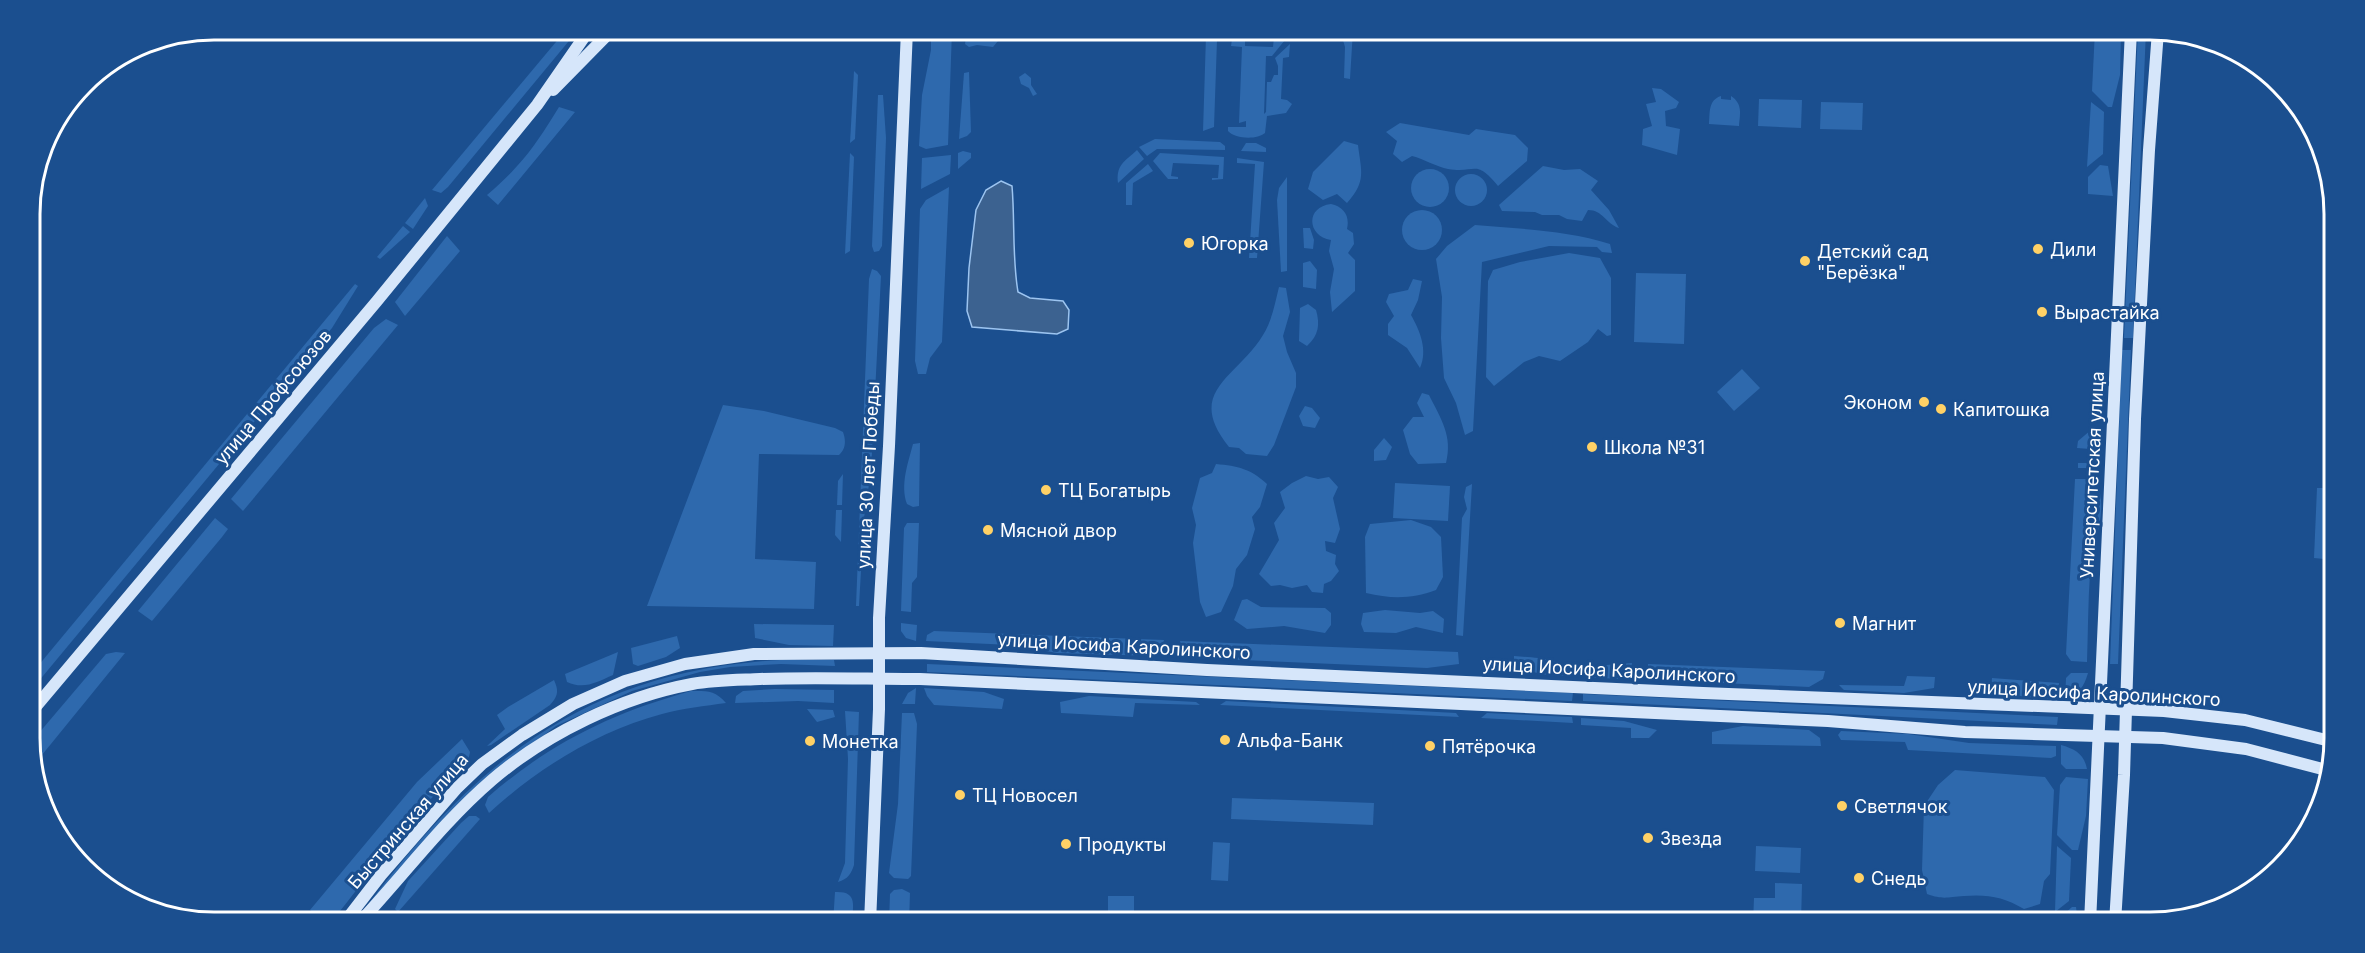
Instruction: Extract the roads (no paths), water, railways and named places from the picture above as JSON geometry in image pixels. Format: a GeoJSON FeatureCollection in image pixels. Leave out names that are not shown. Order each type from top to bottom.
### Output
{"type":"FeatureCollection","features":[{"type":"Feature","properties":{"kind":"main road","name":"улица Профсоюзов"},"geometry":{"type":"LineString","coordinates":[[40,702],[369,310],[537,105],[582,40]]}},
{"type":"Feature","properties":{"kind":"main road","name":"улица Профсоюзов"},"geometry":{"type":"LineString","coordinates":[[537,105],[602,40]]}},
{"type":"Feature","properties":{"kind":"main road","name":"улица 30 лет Победы"},"geometry":{"type":"LineString","coordinates":[[870,912],[879,653],[907,40]]}},
{"type":"Feature","properties":{"kind":"main road","name":"Университетская улица"},"geometry":{"type":"LineString","coordinates":[[2091,912],[2131,40]]}},
{"type":"Feature","properties":{"kind":"main road"},"geometry":{"type":"LineString","coordinates":[[2116,912],[2125,737],[2136,409],[2149,150],[2157,41]]}},
{"type":"Feature","properties":{"kind":"main road","name":"улица Иосифа Каролинского"},"geometry":{"type":"LineString","coordinates":[[879,653],[1019,657],[1207,670],[2164,711],[2245,720],[2324,740]]}},
{"type":"Feature","properties":{"kind":"main road","name":"Быстринская улица"},"geometry":{"type":"LineString","coordinates":[[353,912],[422,826],[482,764],[522,735],[573,704],[625,681],[656,671],[720,658],[754,654],[879,653]]}},
{"type":"Feature","properties":{"kind":"main road","name":"Быстринская улица"},"geometry":{"type":"LineString","coordinates":[[369,912],[429,844],[493,779],[564,731],[602,712],[643,696],[693,684],[795,678],[879,679]]}},
{"type":"Feature","properties":{"kind":"main road"},"geometry":{"type":"LineString","coordinates":[[879,679],[1828,721],[1965,732],[2163,738],[2246,748],[2321,769]]}},
{"type":"Feature","properties":{"kind":"place","name":"Югорка"},"geometry":{"type":"Point","coordinates":[1189,243]}},
{"type":"Feature","properties":{"kind":"place","name":"Дили"},"geometry":{"type":"Point","coordinates":[2038,249]}},
{"type":"Feature","properties":{"kind":"place","name":"Детский сад \"Берёзка\""},"geometry":{"type":"Point","coordinates":[1805,261]}},
{"type":"Feature","properties":{"kind":"place","name":"Вырастайка"},"geometry":{"type":"Point","coordinates":[2042,312]}},
{"type":"Feature","properties":{"kind":"place","name":"Эконом"},"geometry":{"type":"Point","coordinates":[1924,402]}},
{"type":"Feature","properties":{"kind":"place","name":"Капитошка"},"geometry":{"type":"Point","coordinates":[1941,409]}},
{"type":"Feature","properties":{"kind":"place","name":"Школа №31"},"geometry":{"type":"Point","coordinates":[1592,447]}},
{"type":"Feature","properties":{"kind":"place","name":"ТЦ Богатырь"},"geometry":{"type":"Point","coordinates":[1046,490]}},
{"type":"Feature","properties":{"kind":"place","name":"Мясной двор"},"geometry":{"type":"Point","coordinates":[988,530]}},
{"type":"Feature","properties":{"kind":"place","name":"Магнит"},"geometry":{"type":"Point","coordinates":[1840,623]}},
{"type":"Feature","properties":{"kind":"place","name":"Альфа-Банк"},"geometry":{"type":"Point","coordinates":[1225,740]}},
{"type":"Feature","properties":{"kind":"place","name":"Монетка"},"geometry":{"type":"Point","coordinates":[810,741]}},
{"type":"Feature","properties":{"kind":"place","name":"Пятёрочка"},"geometry":{"type":"Point","coordinates":[1430,746]}},
{"type":"Feature","properties":{"kind":"place","name":"ТЦ Новосел"},"geometry":{"type":"Point","coordinates":[960,795]}},
{"type":"Feature","properties":{"kind":"place","name":"Светлячок"},"geometry":{"type":"Point","coordinates":[1842,806]}},
{"type":"Feature","properties":{"kind":"place","name":"Звезда"},"geometry":{"type":"Point","coordinates":[1648,838]}},
{"type":"Feature","properties":{"kind":"place","name":"Продукты"},"geometry":{"type":"Point","coordinates":[1066,844]}},
{"type":"Feature","properties":{"kind":"place","name":"Снедь"},"geometry":{"type":"Point","coordinates":[1859,878]}}]}
